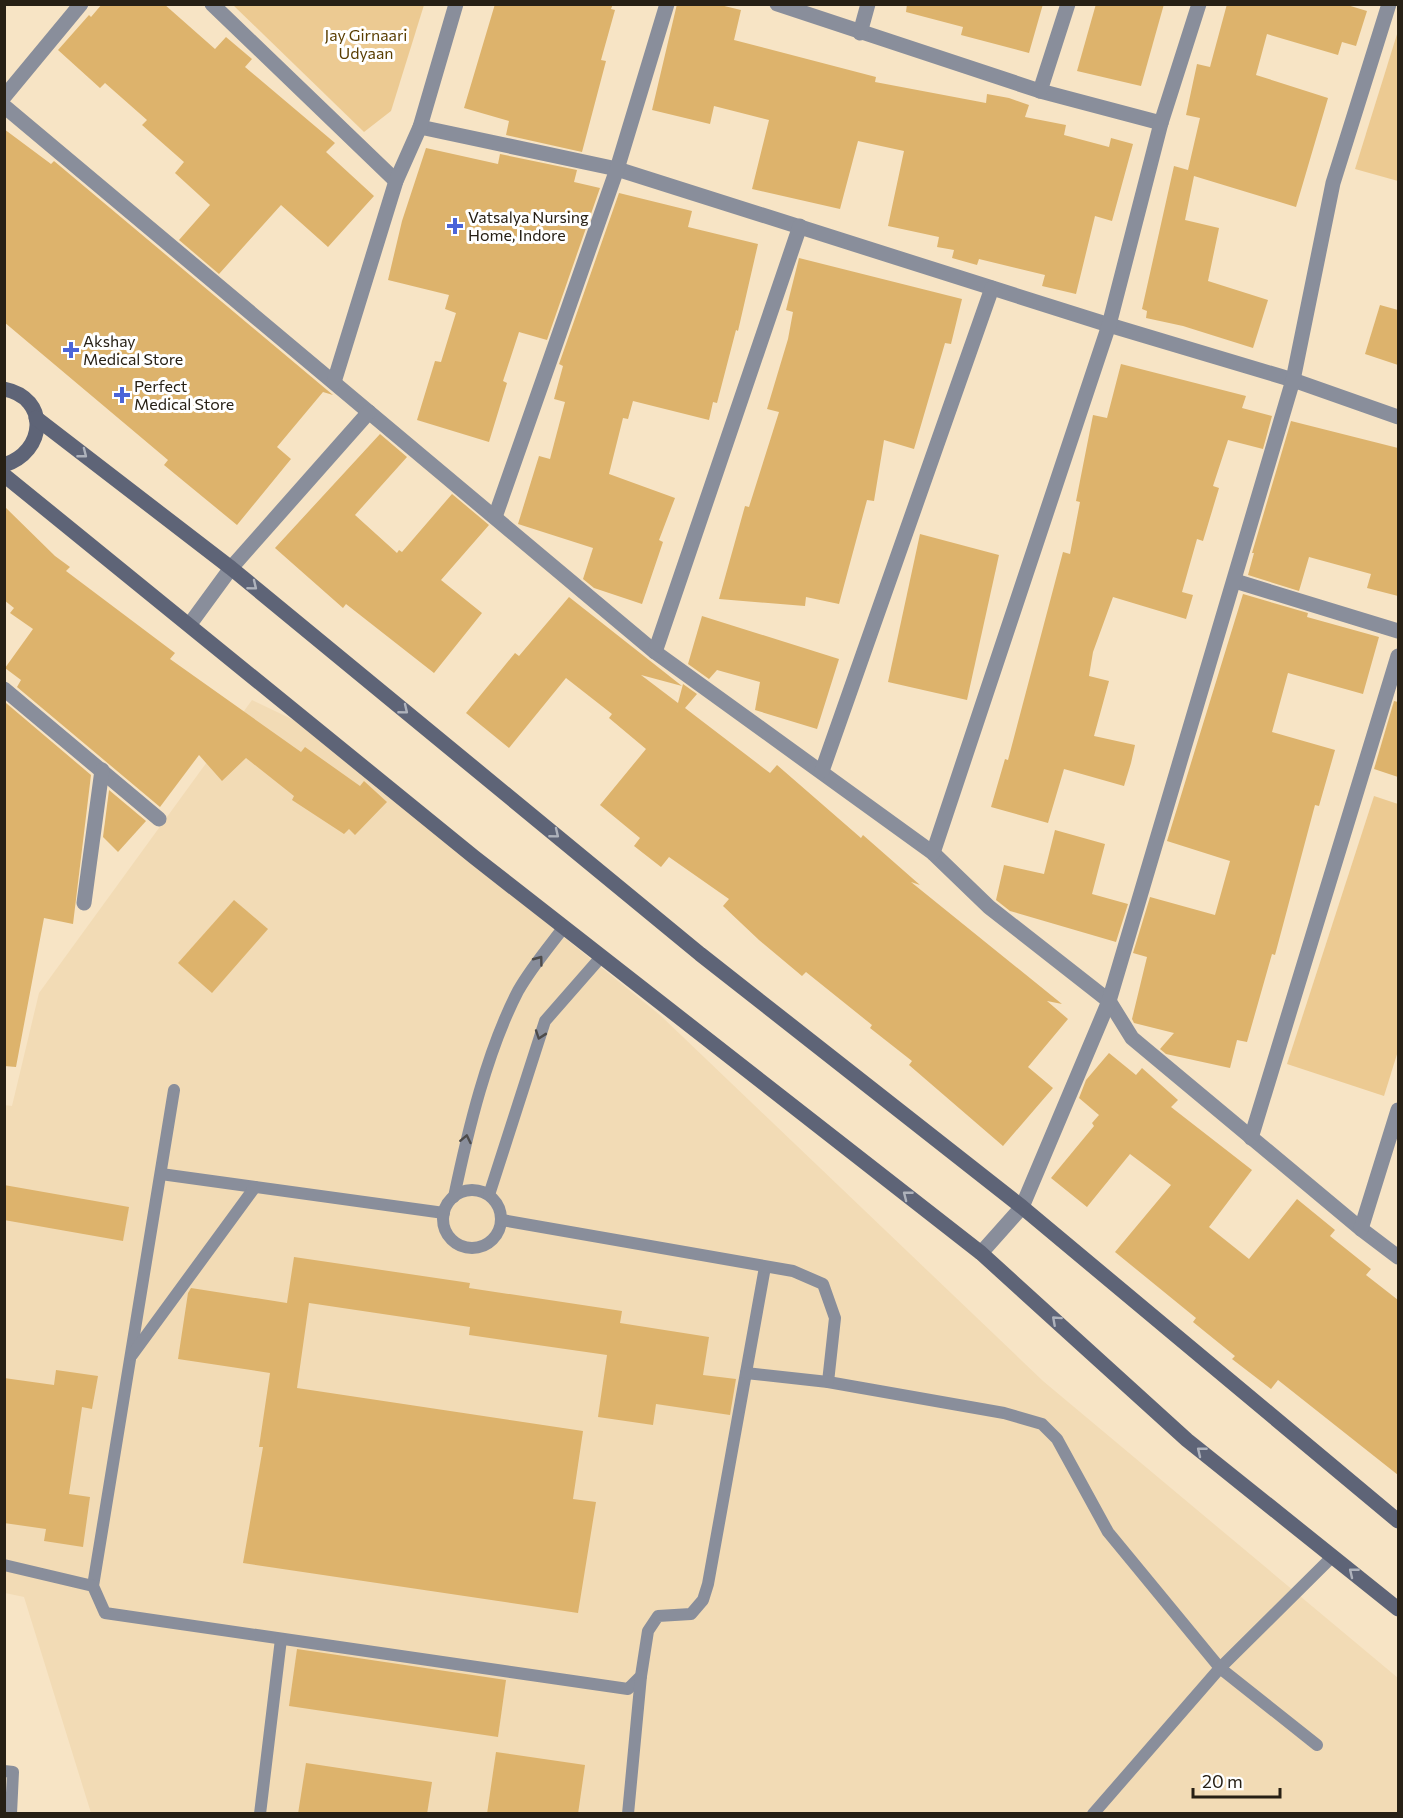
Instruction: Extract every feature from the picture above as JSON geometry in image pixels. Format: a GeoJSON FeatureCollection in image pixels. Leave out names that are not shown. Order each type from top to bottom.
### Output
{"type":"FeatureCollection","features":[{"type":"Feature","properties":{"kind":"street"},"geometry":{"type":"LineString","coordinates":[[4,97],[81,4]]}},
{"type":"Feature","properties":{"kind":"street"},"geometry":{"type":"LineString","coordinates":[[212,4],[396,181]]}},
{"type":"Feature","properties":{"kind":"street"},"geometry":{"type":"LineString","coordinates":[[334,382],[396,181],[420,127],[456,4]]}},
{"type":"Feature","properties":{"kind":"street"},"geometry":{"type":"LineString","coordinates":[[495,517],[617,169],[667,4]]}},
{"type":"Feature","properties":{"kind":"street"},"geometry":{"type":"LineString","coordinates":[[777,4],[1040,91],[1161,123]]}},
{"type":"Feature","properties":{"kind":"street"},"geometry":{"type":"LineString","coordinates":[[860,33],[868,4]]}},
{"type":"Feature","properties":{"kind":"street"},"geometry":{"type":"LineString","coordinates":[[1040,91],[1068,4]]}},
{"type":"Feature","properties":{"kind":"street"},"geometry":{"type":"LineString","coordinates":[[933,853],[1109,325],[1161,123],[1199,4]]}},
{"type":"Feature","properties":{"kind":"street"},"geometry":{"type":"LineString","coordinates":[[981,1253],[1022,1207],[1109,1001],[1293,380],[1333,183],[1389,4]]}},
{"type":"Feature","properties":{"kind":"street"},"geometry":{"type":"LineString","coordinates":[[4,106],[655,652],[933,853],[989,907],[1109,1001],[1132,1038],[1361,1229],[1398,1257]]}},
{"type":"Feature","properties":{"kind":"street"},"geometry":{"type":"LineString","coordinates":[[420,127],[617,169],[1109,325],[1293,380],[1398,417]]}},
{"type":"Feature","properties":{"kind":"street"},"geometry":{"type":"LineString","coordinates":[[655,652],[800,226]]}},
{"type":"Feature","properties":{"kind":"street"},"geometry":{"type":"LineString","coordinates":[[822,771],[992,288]]}},
{"type":"Feature","properties":{"kind":"street"},"geometry":{"type":"LineString","coordinates":[[4,389],[23,397],[32,406],[38,431],[27,453],[4,465]]}},
{"type":"Feature","properties":{"kind":"street"},"geometry":{"type":"LineString","coordinates":[[190,624],[231,568],[369,412]]}},
{"type":"Feature","properties":{"kind":"street"},"geometry":{"type":"LineString","coordinates":[[36,418],[231,568],[700,954],[1022,1207],[1398,1521]]}},
{"type":"Feature","properties":{"kind":"street"},"geometry":{"type":"LineString","coordinates":[[4,475],[474,857],[981,1253],[1187,1440],[1398,1609]]}},
{"type":"Feature","properties":{"kind":"street"},"geometry":{"type":"LineString","coordinates":[[1235,581],[1398,631]]}},
{"type":"Feature","properties":{"kind":"street"},"geometry":{"type":"LineString","coordinates":[[1251,1138],[1398,656]]}},
{"type":"Feature","properties":{"kind":"street"},"geometry":{"type":"LineString","coordinates":[[4,689],[159,819]]}},
{"type":"Feature","properties":{"kind":"street"},"geometry":{"type":"LineString","coordinates":[[84,903],[102,770]]}},
{"type":"Feature","properties":{"kind":"street"},"geometry":{"type":"LineString","coordinates":[[1361,1229],[1398,1110]]}},
{"type":"Feature","properties":{"kind":"lane"},"geometry":{"type":"LineString","coordinates":[[453,1197],[472,1190],[489,1195],[496,1202],[502,1220],[496,1237],[489,1243],[471,1248],[452,1240],[446,1233],[444,1214],[453,1197],[472,1116],[505,1020],[531,971],[564,927]]}},
{"type":"Feature","properties":{"kind":"lane"},"geometry":{"type":"LineString","coordinates":[[489,1195],[545,1021],[601,957]]}},
{"type":"Feature","properties":{"kind":"lane"},"geometry":{"type":"LineString","coordinates":[[174,1090],[93,1586],[105,1613],[611,1688],[628,1689],[641,1676]]}},
{"type":"Feature","properties":{"kind":"lane"},"geometry":{"type":"LineString","coordinates":[[161,1174],[444,1214]]}},
{"type":"Feature","properties":{"kind":"lane"},"geometry":{"type":"LineString","coordinates":[[129,1359],[255,1187]]}},
{"type":"Feature","properties":{"kind":"lane"},"geometry":{"type":"LineString","coordinates":[[502,1220],[793,1271],[823,1284],[834,1318],[828,1382]]}},
{"type":"Feature","properties":{"kind":"lane"},"geometry":{"type":"LineString","coordinates":[[628,1814],[641,1676],[648,1631],[658,1617],[691,1614],[703,1600],[708,1584],[765,1267]]}},
{"type":"Feature","properties":{"kind":"lane"},"geometry":{"type":"LineString","coordinates":[[746,1373],[828,1382],[1005,1413],[1042,1424],[1057,1439],[1108,1532],[1220,1668],[1317,1744]]}},
{"type":"Feature","properties":{"kind":"lane"},"geometry":{"type":"LineString","coordinates":[[1093,1814],[1220,1668],[1333,1556]]}},
{"type":"Feature","properties":{"kind":"lane"},"geometry":{"type":"LineString","coordinates":[[4,1565],[93,1586]]}},
{"type":"Feature","properties":{"kind":"lane"},"geometry":{"type":"LineString","coordinates":[[260,1814],[281,1639]]}},
{"type":"Feature","properties":{"kind":"lane"},"geometry":{"type":"LineString","coordinates":[[4,1771],[13,1772],[11,1814]]}},
{"type":"Feature","properties":{"kind":"shaded area"},"geometry":{"type":"Polygon","coordinates":[[[252,700],[298,722],[660,1015],[1043,1381],[1398,1678],[1398,1813],[91,1813],[24,1597],[5,1593],[4,1105],[12,1106],[39,993],[252,700]]]}},
{"type":"Feature","properties":{"kind":"green space","name":"Jay Girnaari Udyaan"},"geometry":{"type":"Polygon","coordinates":[[[233,5],[424,5],[391,111],[364,132],[233,5]]]}},
{"type":"Feature","properties":{"kind":"green space"},"geometry":{"type":"Polygon","coordinates":[[[1398,31],[1398,181],[1355,169],[1398,31]]]}},
{"type":"Feature","properties":{"kind":"green space"},"geometry":{"type":"Polygon","coordinates":[[[1374,796],[1398,804],[1398,1051],[1384,1096],[1287,1064],[1374,796]]]}},
{"type":"Feature","properties":{"kind":"building"},"geometry":{"type":"Polygon","coordinates":[[[102,4],[164,4],[215,49],[226,37],[252,59],[245,67],[335,143],[326,152],[374,196],[328,247],[281,205],[219,274],[179,240],[210,205],[175,173],[184,162],[142,125],[147,120],[105,83],[100,88],[58,50],[102,4]]]}},
{"type":"Feature","properties":{"kind":"building"},"geometry":{"type":"Polygon","coordinates":[[[495,4],[613,4],[611,9],[615,10],[601,60],[606,61],[582,152],[506,135],[509,121],[464,108],[495,4]]]}},
{"type":"Feature","properties":{"kind":"building"},"geometry":{"type":"Polygon","coordinates":[[[677,4],[716,4],[741,10],[734,40],[876,77],[875,82],[986,103],[987,94],[1009,98],[1029,105],[1025,117],[1066,125],[1064,135],[1109,147],[1111,138],[1133,144],[1112,221],[1095,216],[1076,294],[1042,286],[1045,275],[979,259],[977,265],[952,258],[954,250],[937,247],[939,237],[888,226],[904,151],[858,141],[840,209],[752,189],[769,120],[714,106],[710,124],[652,110],[677,4]]]}},
{"type":"Feature","properties":{"kind":"building"},"geometry":{"type":"Polygon","coordinates":[[[907,4],[1043,4],[1029,53],[961,35],[963,27],[906,12],[907,4]]]}},
{"type":"Feature","properties":{"kind":"building"},"geometry":{"type":"Polygon","coordinates":[[[1096,4],[1164,4],[1141,86],[1077,71],[1096,4]]]}},
{"type":"Feature","properties":{"kind":"building"},"geometry":{"type":"Polygon","coordinates":[[[1227,4],[1344,4],[1367,11],[1356,46],[1342,42],[1338,55],[1267,34],[1256,75],[1328,98],[1296,207],[1194,176],[1185,220],[1219,228],[1208,281],[1268,300],[1253,348],[1183,326],[1146,318],[1147,311],[1142,309],[1174,166],[1188,170],[1200,118],[1186,115],[1197,64],[1210,67],[1227,4]]]}},
{"type":"Feature","properties":{"kind":"building"},"geometry":{"type":"Polygon","coordinates":[[[4,129],[51,164],[54,161],[333,395],[323,392],[277,447],[291,459],[237,525],[164,465],[168,460],[4,322],[4,129]]]}},
{"type":"Feature","properties":{"kind":"building"},"geometry":{"type":"Polygon","coordinates":[[[426,148],[498,164],[500,154],[577,170],[574,182],[600,188],[547,340],[519,332],[503,381],[507,383],[489,442],[417,420],[435,361],[441,362],[456,313],[445,309],[449,295],[388,280],[402,221],[426,148]]]}},
{"type":"Feature","properties":{"kind":"building"},"geometry":{"type":"Polygon","coordinates":[[[619,193],[692,211],[688,227],[758,244],[738,331],[736,330],[717,403],[713,402],[709,420],[633,401],[628,419],[623,418],[609,474],[675,498],[659,540],[663,542],[642,604],[594,588],[583,579],[593,548],[518,524],[539,456],[550,459],[565,402],[554,399],[563,366],[559,364],[619,193]]]}},
{"type":"Feature","properties":{"kind":"building"},"geometry":{"type":"Polygon","coordinates":[[[799,258],[962,299],[951,344],[945,343],[914,449],[884,440],[874,501],[867,500],[839,604],[806,597],[805,606],[719,599],[745,506],[749,507],[779,412],[767,409],[788,339],[793,312],[786,310],[799,258]]]}},
{"type":"Feature","properties":{"kind":"building"},"geometry":{"type":"Polygon","coordinates":[[[1380,305],[1398,310],[1398,365],[1365,354],[1380,305]]]}},
{"type":"Feature","properties":{"kind":"building"},"geometry":{"type":"Polygon","coordinates":[[[1121,364],[1246,396],[1242,408],[1272,416],[1263,449],[1228,440],[1213,486],[1219,488],[1203,541],[1197,539],[1182,592],[1193,595],[1186,619],[1113,597],[1093,652],[1089,676],[1109,681],[1094,736],[1135,745],[1131,763],[1124,786],[1064,769],[1048,823],[991,807],[1005,759],[1008,760],[1063,552],[1070,554],[1080,502],[1076,501],[1093,415],[1107,418],[1121,364]]]}},
{"type":"Feature","properties":{"kind":"building"},"geometry":{"type":"Polygon","coordinates":[[[1291,421],[1398,448],[1398,596],[1367,588],[1371,574],[1309,557],[1299,591],[1248,575],[1254,553],[1252,553],[1291,421]]]}},
{"type":"Feature","properties":{"kind":"building"},"geometry":{"type":"Polygon","coordinates":[[[380,434],[407,457],[355,515],[397,553],[399,550],[402,552],[452,494],[489,525],[441,580],[482,613],[434,673],[346,604],[343,608],[275,548],[380,434]]]}},
{"type":"Feature","properties":{"kind":"building"},"geometry":{"type":"Polygon","coordinates":[[[4,506],[55,556],[70,567],[66,571],[175,653],[170,659],[301,752],[305,747],[360,786],[364,781],[387,802],[355,835],[349,829],[344,834],[292,800],[294,796],[246,758],[222,781],[199,755],[160,807],[17,687],[21,680],[5,668],[33,629],[10,613],[14,608],[4,600],[4,506]]]}},
{"type":"Feature","properties":{"kind":"building"},"geometry":{"type":"Polygon","coordinates":[[[920,534],[999,555],[967,700],[888,682],[920,534]]]}},
{"type":"Feature","properties":{"kind":"building"},"geometry":{"type":"Polygon","coordinates":[[[1243,594],[1308,613],[1307,617],[1379,637],[1363,694],[1288,673],[1272,732],[1335,750],[1319,806],[1315,805],[1275,955],[1272,954],[1247,1042],[1237,1040],[1230,1068],[1166,1054],[1160,1049],[1174,1033],[1134,1023],[1132,1019],[1147,957],[1133,953],[1150,897],[1215,915],[1230,861],[1167,841],[1243,594]]]}},
{"type":"Feature","properties":{"kind":"building"},"geometry":{"type":"Polygon","coordinates":[[[569,597],[682,686],[641,675],[678,703],[683,684],[697,694],[685,708],[770,773],[777,765],[861,838],[863,835],[920,885],[911,882],[1062,1004],[1047,1001],[1068,1019],[1028,1067],[1053,1088],[1003,1146],[909,1065],[912,1061],[870,1028],[872,1025],[806,972],[802,976],[759,940],[723,906],[729,899],[669,857],[661,867],[634,846],[640,838],[600,805],[646,749],[609,718],[612,714],[566,678],[509,748],[466,713],[515,653],[519,656],[569,597]]]}},
{"type":"Feature","properties":{"kind":"building"},"geometry":{"type":"Polygon","coordinates":[[[702,616],[839,659],[817,729],[755,710],[760,682],[717,670],[709,679],[688,664],[702,616]]]}},
{"type":"Feature","properties":{"kind":"building"},"geometry":{"type":"Polygon","coordinates":[[[1394,701],[1398,702],[1398,777],[1374,769],[1394,701]]]}},
{"type":"Feature","properties":{"kind":"building"},"geometry":{"type":"Polygon","coordinates":[[[6,703],[91,775],[73,924],[44,918],[16,1067],[4,1066],[6,703]]]}},
{"type":"Feature","properties":{"kind":"building"},"geometry":{"type":"Polygon","coordinates":[[[109,790],[146,821],[118,852],[103,837],[109,790]]]}},
{"type":"Feature","properties":{"kind":"building"},"geometry":{"type":"Polygon","coordinates":[[[1055,830],[1105,844],[1092,894],[1128,904],[1116,942],[1010,911],[996,900],[1004,865],[1044,874],[1055,830]]]}},
{"type":"Feature","properties":{"kind":"building"},"geometry":{"type":"Polygon","coordinates":[[[234,900],[268,929],[212,993],[178,963],[234,900]]]}},
{"type":"Feature","properties":{"kind":"building"},"geometry":{"type":"Polygon","coordinates":[[[1109,1053],[1136,1075],[1142,1068],[1178,1100],[1171,1107],[1252,1170],[1209,1227],[1249,1259],[1297,1199],[1335,1230],[1330,1236],[1371,1269],[1366,1275],[1398,1300],[1398,1475],[1278,1380],[1271,1389],[1232,1359],[1235,1356],[1193,1322],[1196,1318],[1115,1252],[1171,1185],[1130,1154],[1087,1207],[1051,1178],[1094,1126],[1092,1123],[1099,1115],[1079,1098],[1086,1080],[1109,1053]]]}},
{"type":"Feature","properties":{"kind":"building"},"geometry":{"type":"Polygon","coordinates":[[[4,1185],[129,1207],[123,1241],[4,1220],[4,1185]]]}},
{"type":"Feature","properties":{"kind":"building"},"geometry":{"type":"Polygon","coordinates":[[[294,1257],[470,1283],[469,1288],[622,1311],[620,1323],[709,1337],[703,1375],[736,1379],[730,1415],[656,1404],[653,1425],[598,1417],[607,1355],[469,1335],[470,1327],[309,1303],[297,1388],[583,1431],[573,1499],[596,1502],[578,1613],[243,1563],[263,1447],[259,1447],[270,1373],[178,1359],[188,1293],[191,1288],[287,1303],[294,1257]]]}},
{"type":"Feature","properties":{"kind":"building"},"geometry":{"type":"Polygon","coordinates":[[[56,1370],[98,1376],[92,1409],[82,1407],[69,1494],[90,1497],[83,1547],[44,1541],[46,1529],[4,1523],[4,1378],[54,1385],[56,1370]]]}},
{"type":"Feature","properties":{"kind":"building"},"geometry":{"type":"Polygon","coordinates":[[[297,1649],[506,1680],[498,1737],[289,1706],[297,1649]]]}},
{"type":"Feature","properties":{"kind":"building"},"geometry":{"type":"Polygon","coordinates":[[[496,1752],[585,1765],[578,1814],[487,1814],[496,1752]]]}},
{"type":"Feature","properties":{"kind":"building"},"geometry":{"type":"Polygon","coordinates":[[[306,1763],[432,1782],[427,1814],[298,1814],[306,1763]]]}},
{"type":"Feature","properties":{"kind":"place","name":"Vatsalya Nursing Home, Indore"},"geometry":{"type":"Point","coordinates":[455,226]}},
{"type":"Feature","properties":{"kind":"place","name":"Akshay Medical Store"},"geometry":{"type":"Point","coordinates":[71,350]}},
{"type":"Feature","properties":{"kind":"place","name":"Perfect Medical Store"},"geometry":{"type":"Point","coordinates":[122,395]}}]}
